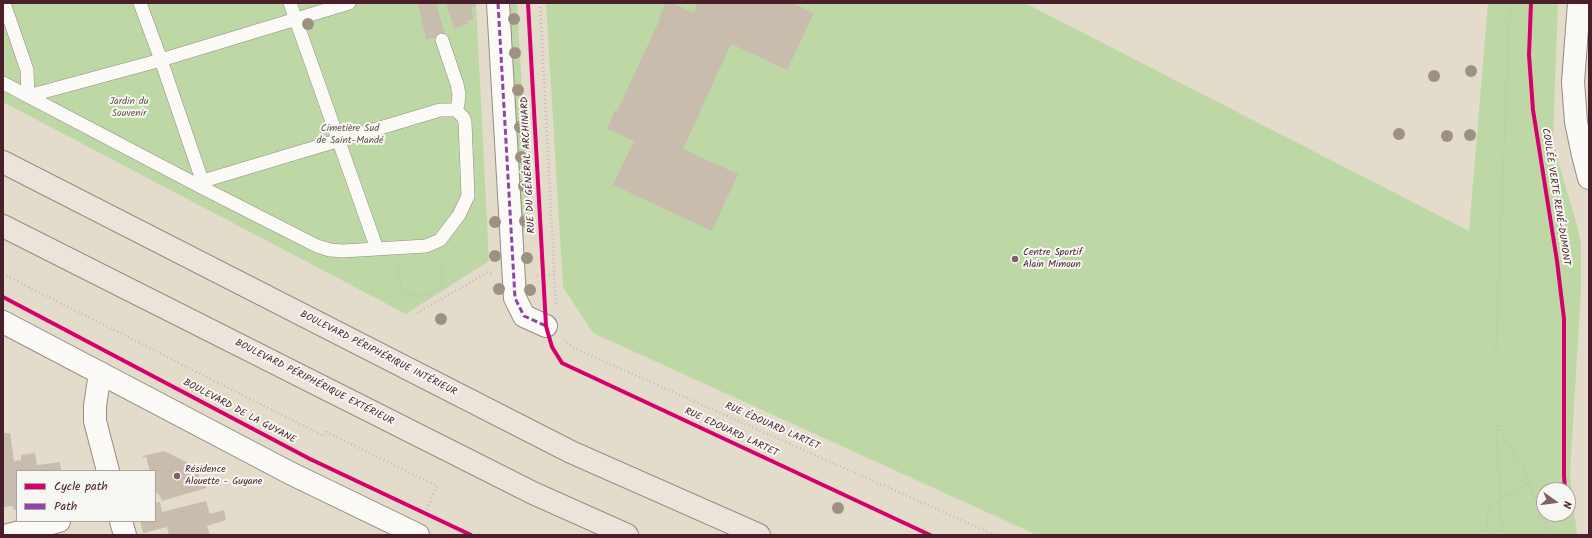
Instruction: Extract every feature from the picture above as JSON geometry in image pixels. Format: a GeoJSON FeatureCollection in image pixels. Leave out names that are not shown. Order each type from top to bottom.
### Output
{"type":"FeatureCollection","features":[{"type":"Feature","properties":{"kind":"highway","name":"BOULEVARD PÉRIPHÉRIQUE INTÉRIEUR"},"geometry":{"type":"LineString","coordinates":[[3,162],[571,452],[759,535]]}},
{"type":"Feature","properties":{"kind":"highway","name":"BOULEVARD PÉRIPHÉRIQUE EXTÉRIEUR"},"geometry":{"type":"LineString","coordinates":[[3,226],[534,493],[626,535]]}},
{"type":"Feature","properties":{"kind":"street"},"geometry":{"type":"LineString","coordinates":[[498,3],[515,298],[524,316],[555,324]]}},
{"type":"Feature","properties":{"kind":"street"},"geometry":{"type":"LineString","coordinates":[[1579,3],[1573,82],[1576,122],[1589,178]]}},
{"type":"Feature","properties":{"kind":"street"},"geometry":{"type":"LineString","coordinates":[[3,322],[290,472],[417,534]]}},
{"type":"Feature","properties":{"kind":"street"},"geometry":{"type":"LineString","coordinates":[[100,373],[95,406],[95,420],[108,470]]}},
{"type":"Feature","properties":{"kind":"street"},"geometry":{"type":"LineString","coordinates":[[8,535],[54,522]]}},
{"type":"Feature","properties":{"kind":"street"},"geometry":{"type":"LineString","coordinates":[[121,522],[125,535]]}},
{"type":"Feature","properties":{"kind":"lane"},"geometry":{"type":"LineString","coordinates":[[4,3],[27,70],[28,96]]}},
{"type":"Feature","properties":{"kind":"lane"},"geometry":{"type":"LineString","coordinates":[[140,3],[204,185]]}},
{"type":"Feature","properties":{"kind":"lane"},"geometry":{"type":"LineString","coordinates":[[290,3],[377,249]]}},
{"type":"Feature","properties":{"kind":"lane"},"geometry":{"type":"LineString","coordinates":[[28,96],[161,60],[348,3]]}},
{"type":"Feature","properties":{"kind":"lane"},"geometry":{"type":"LineString","coordinates":[[442,40],[459,94],[456,110]]}},
{"type":"Feature","properties":{"kind":"lane"},"geometry":{"type":"LineString","coordinates":[[3,83],[204,185],[317,246],[330,250],[343,251],[426,246],[440,240],[459,215],[468,196],[465,122],[463,117],[456,110],[440,110],[204,185]]}},
{"type":"Feature","properties":{"kind":"path"},"geometry":{"type":"LineString","coordinates":[[1502,535],[1496,425],[1496,347],[1510,3]]}},
{"type":"Feature","properties":{"kind":"path"},"geometry":{"type":"LineString","coordinates":[[394,248],[400,285],[408,294],[420,296],[433,292],[443,284],[440,240]]}},
{"type":"Feature","properties":{"kind":"path"},"geometry":{"type":"LineString","coordinates":[[543,268],[544,283]]}},
{"type":"Feature","properties":{"kind":"path"},"geometry":{"type":"LineString","coordinates":[[417,313],[486,273],[514,277],[554,275]]}},
{"type":"Feature","properties":{"kind":"path"},"geometry":{"type":"LineString","coordinates":[[1496,425],[1522,466],[1551,535]]}},
{"type":"Feature","properties":{"kind":"path"},"geometry":{"type":"LineString","coordinates":[[1487,535],[1488,510],[1491,505],[1529,483]]}},
{"type":"Feature","properties":{"kind":"path"},"geometry":{"type":"LineString","coordinates":[[418,509],[431,516]]}},
{"type":"Feature","properties":{"kind":"path"},"geometry":{"type":"LineString","coordinates":[[417,534],[425,513]]}},
{"type":"Feature","properties":{"kind":"green space","name":"Cimetière Sud de Saint-Mandé"},"geometry":{"type":"Polygon","coordinates":[[[3,3],[476,3],[489,261],[406,314],[3,102],[3,3]]]}},
{"type":"Feature","properties":{"kind":"green space"},"geometry":{"type":"Polygon","coordinates":[[[509,3],[517,3],[530,230],[521,231],[509,3]]]}},
{"type":"Feature","properties":{"kind":"green space","name":"Centre Sportif Alain Mimoun"},"geometry":{"type":"Polygon","coordinates":[[[546,3],[1025,3],[1469,231],[1488,3],[1558,3],[1553,136],[1556,154],[1578,229],[1581,245],[1581,290],[1570,474],[1571,482],[1536,482],[1536,522],[1576,522],[1577,535],[1037,535],[593,333],[563,287],[546,3]]]}},
{"type":"Feature","properties":{"kind":"building"},"geometry":{"type":"Polygon","coordinates":[[[418,3],[436,3],[445,34],[426,40],[418,3]]]}},
{"type":"Feature","properties":{"kind":"building"},"geometry":{"type":"Polygon","coordinates":[[[446,3],[476,3],[476,6],[471,8],[474,19],[467,21],[468,24],[454,28],[446,3]]]}},
{"type":"Feature","properties":{"kind":"building"},"geometry":{"type":"Polygon","coordinates":[[[666,3],[673,3],[694,13],[696,3],[793,3],[814,13],[787,70],[731,44],[683,149],[738,174],[712,231],[613,185],[634,141],[607,129],[615,110],[617,111],[666,3]]]}},
{"type":"Feature","properties":{"kind":"building"},"geometry":{"type":"Polygon","coordinates":[[[3,433],[10,433],[14,461],[21,460],[21,455],[35,453],[37,465],[60,462],[61,470],[16,470],[16,510],[14,510],[13,506],[3,507],[3,433]]]}},
{"type":"Feature","properties":{"kind":"building","name":"Résidence Alouette - Guyane"},"geometry":{"type":"Polygon","coordinates":[[[164,451],[188,463],[191,475],[198,473],[199,478],[203,478],[206,488],[162,501],[156,491],[156,470],[150,470],[146,457],[142,456],[164,451]]]}},
{"type":"Feature","properties":{"kind":"building"},"geometry":{"type":"Polygon","coordinates":[[[206,501],[210,514],[224,510],[226,520],[207,526],[210,535],[169,535],[167,527],[143,533],[140,522],[156,522],[156,503],[160,502],[162,512],[206,501]]]}},
{"type":"Feature","properties":{"kind":"marked path"},"geometry":{"type":"LineString","coordinates":[[498,3],[515,298],[524,316],[546,326]]}},
{"type":"Feature","properties":{"kind":"cycle path","name":"RUE DU GÉNÉRAL ARCHINARD"},"geometry":{"type":"LineString","coordinates":[[528,3],[546,326],[552,347],[562,363],[930,535]]}},
{"type":"Feature","properties":{"kind":"cycle path","name":"COULÉE VERTE RENÉ-DUMONT"},"geometry":{"type":"LineString","coordinates":[[1531,3],[1529,55],[1533,110],[1557,261],[1564,319],[1564,482]]}},
{"type":"Feature","properties":{"kind":"cycle path","name":"BOULEVARD DE LA GUYANE"},"geometry":{"type":"LineString","coordinates":[[3,297],[310,459],[471,535]]}},
{"type":"Feature","properties":{"kind":"place","name":"Centre Sportif Alain Mimoun"},"geometry":{"type":"Point","coordinates":[1015,259]}},
{"type":"Feature","properties":{"kind":"place","name":"Résidence Alouette - Guyane"},"geometry":{"type":"Point","coordinates":[177,476]}},
{"type":"Feature","properties":{"kind":"park label","name":"Jardin du Souvenir"},"geometry":{"type":"Point","coordinates":[129,108]}}]}
